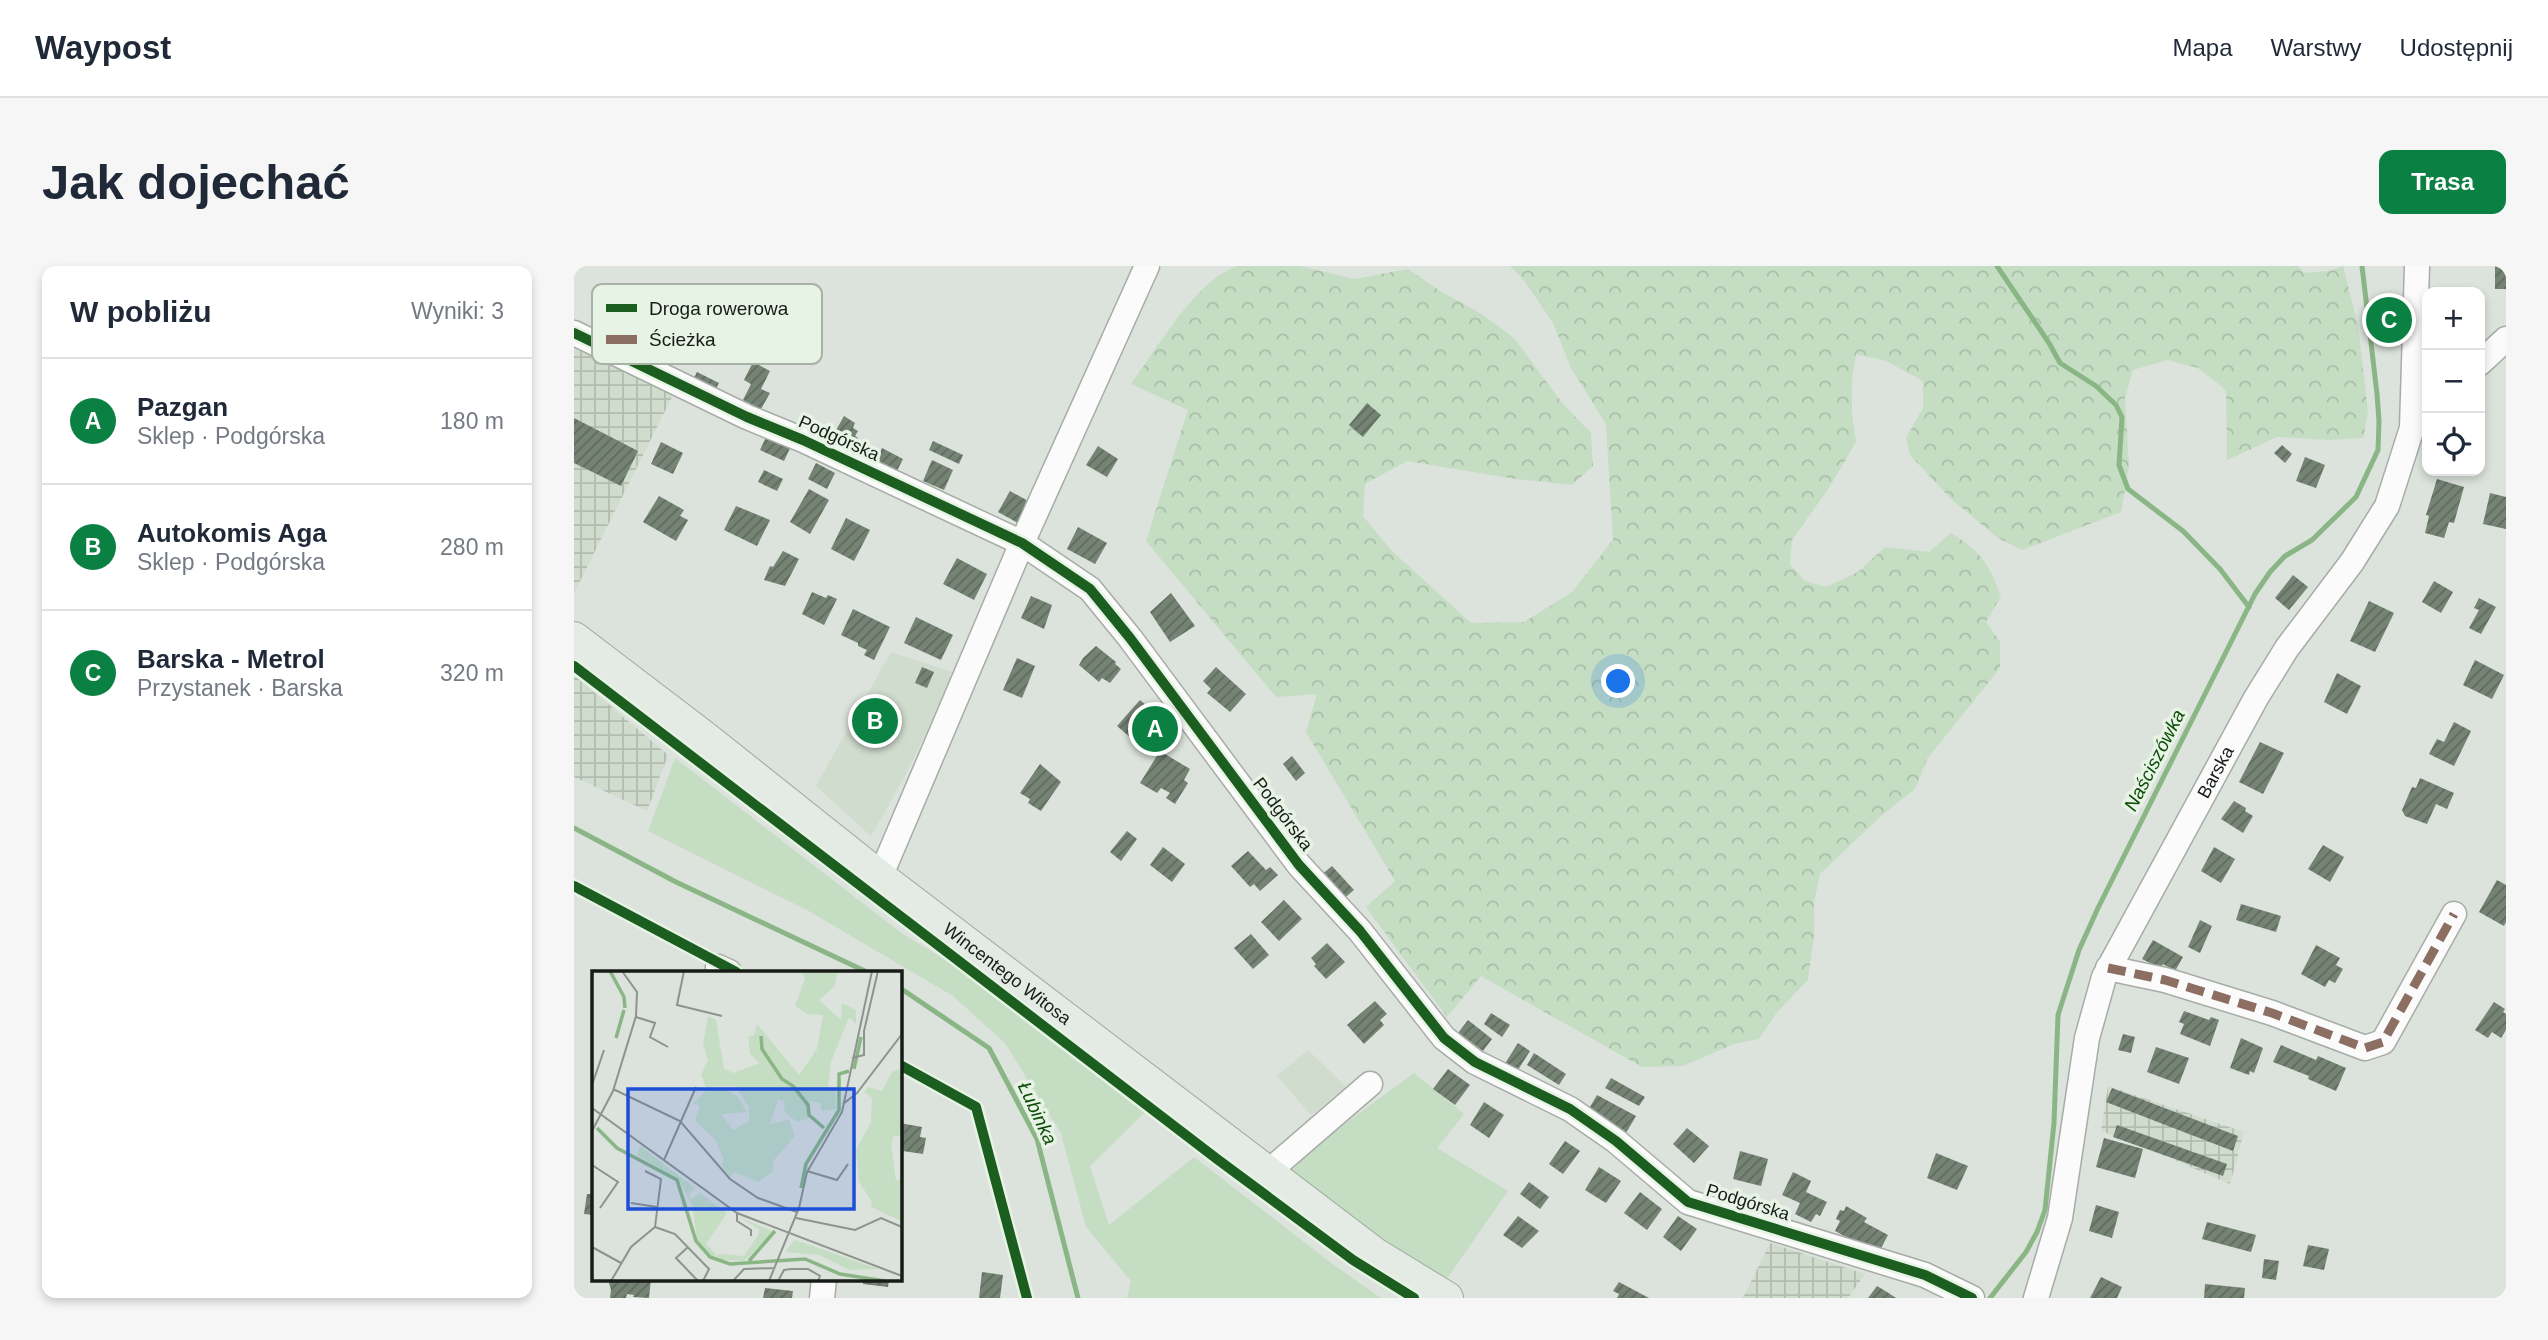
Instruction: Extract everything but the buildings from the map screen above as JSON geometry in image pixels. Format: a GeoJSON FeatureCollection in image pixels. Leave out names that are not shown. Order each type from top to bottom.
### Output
{"type":"FeatureCollection","features":[{"type":"Feature","properties":{"kind":"main road","name":"Wincentego Witosa"},"geometry":{"type":"LineString","coordinates":[[574,638],[880,877],[1376,1254],[1447,1298]]}},
{"type":"Feature","properties":{"kind":"street"},"geometry":{"type":"LineString","coordinates":[[880,877],[1022,543],[1147,266]]}},
{"type":"Feature","properties":{"kind":"street","name":"Barska"},"geometry":{"type":"LineString","coordinates":[[2036,1298],[2060,1218],[2088,1038],[2096,1000],[2108,968],[2256,698],[2287,648],[2352,562],[2387,506],[2421,394],[2414,305],[2417,266]]}},
{"type":"Feature","properties":{"kind":"street","name":"Podgórska"},"geometry":{"type":"LineString","coordinates":[[574,332],[592,341]]}},
{"type":"Feature","properties":{"kind":"street"},"geometry":{"type":"LineString","coordinates":[[2485,358],[2506,339]]}},
{"type":"Feature","properties":{"kind":"street","name":"Podgórska"},"geometry":{"type":"LineString","coordinates":[[638,364],[747,418],[803,440],[1022,543],[1090,589],[1130,638],[1298,865],[1360,931],[1444,1038],[1475,1062],[1570,1109],[1616,1141],[1688,1202],[1925,1275],[1968,1296]]}},
{"type":"Feature","properties":{"kind":"street"},"geometry":{"type":"LineString","coordinates":[[2108,968],[2165,980],[2272,1013],[2365,1048],[2383,1042],[2454,914]]}},
{"type":"Feature","properties":{"kind":"street"},"geometry":{"type":"LineString","coordinates":[[1268,1172],[1370,1084]]}},
{"type":"Feature","properties":{"kind":"street"},"geometry":{"type":"LineString","coordinates":[[822,1298],[824,1280]]}},
{"type":"Feature","properties":{"kind":"shaded area"},"geometry":{"type":"Polygon","coordinates":[[[578,343],[592,350],[592,364],[618,364],[674,393],[574,593],[574,351],[578,343]]]}},
{"type":"Feature","properties":{"kind":"shaded area"},"geometry":{"type":"Polygon","coordinates":[[[891,652],[955,673],[905,776],[871,836],[816,786],[891,652]]]}},
{"type":"Feature","properties":{"kind":"shaded area"},"geometry":{"type":"Polygon","coordinates":[[[574,675],[668,755],[647,811],[574,777],[574,675]]]}},
{"type":"Feature","properties":{"kind":"shaded area"},"geometry":{"type":"Polygon","coordinates":[[[1308,1050],[1346,1087],[1311,1115],[1277,1076],[1308,1050]]]}},
{"type":"Feature","properties":{"kind":"shaded area"},"geometry":{"type":"Polygon","coordinates":[[[2108,1086],[2244,1132],[2230,1184],[2101,1131],[2108,1086]]]}},
{"type":"Feature","properties":{"kind":"shaded area"},"geometry":{"type":"Polygon","coordinates":[[[1770,1243],[1865,1274],[1848,1298],[1743,1298],[1770,1243]]]}},
{"type":"Feature","properties":{"kind":"green space"},"geometry":{"type":"Polygon","coordinates":[[[1238,266],[1299,266],[1355,279],[1408,269],[1440,291],[1482,314],[1514,338],[1563,404],[1591,433],[1593,466],[1572,485],[1516,479],[1407,461],[1365,484],[1363,516],[1391,550],[1471,623],[1524,622],[1572,592],[1613,540],[1606,424],[1571,368],[1553,323],[1523,279],[1510,266],[2298,266],[2304,273],[2329,271],[2343,266],[2358,325],[2368,412],[2363,438],[2329,440],[2277,437],[2227,460],[2226,390],[2198,368],[2167,360],[2133,370],[2125,398],[2129,467],[2121,512],[2022,550],[1998,538],[1951,499],[1910,455],[1906,438],[1923,408],[1923,381],[1886,361],[1856,354],[1852,380],[1852,414],[1856,442],[1829,488],[1792,540],[1790,564],[1805,581],[1826,587],[1858,572],[1885,547],[1929,552],[1951,533],[1983,559],[2001,596],[1986,622],[2000,642],[2000,668],[1927,759],[1915,789],[1881,816],[1820,874],[1814,903],[1814,935],[1808,980],[1777,1012],[1759,1039],[1734,1044],[1683,1066],[1642,1067],[1481,976],[1447,1017],[1366,907],[1395,881],[1306,732],[1317,694],[1276,697],[1146,541],[1188,410],[1131,384],[1193,300],[1223,273],[1238,266]]]}},
{"type":"Feature","properties":{"kind":"green space"},"geometry":{"type":"Polygon","coordinates":[[[675,758],[904,935],[1022,1005],[1144,1113],[1090,1166],[1109,1225],[1194,1157],[1381,1298],[1127,1298],[1131,1281],[1086,1227],[1061,1133],[1005,1043],[953,996],[807,910],[648,831],[675,758]]]}},
{"type":"Feature","properties":{"kind":"green space"},"geometry":{"type":"Polygon","coordinates":[[[1414,1073],[1464,1114],[1437,1148],[1508,1191],[1446,1280],[1374,1239],[1291,1171],[1324,1139],[1414,1073]]]}},
{"type":"Feature","properties":{"kind":"waterway"},"geometry":{"type":"LineString","coordinates":[[1997,266],[2060,363],[2096,386],[2116,405],[2122,417],[2119,465],[2128,489],[2183,531],[2220,569],[2249,607]]}},
{"type":"Feature","properties":{"kind":"waterway","name":"Naściszówka"},"geometry":{"type":"LineString","coordinates":[[1990,1298],[2026,1252],[2045,1210],[2054,1123],[2058,1015],[2079,950],[2098,908],[2255,594],[2285,556],[2312,540],[2356,497],[2378,450],[2377,394],[2362,266]]}},
{"type":"Feature","properties":{"kind":"waterway","name":"Łubinka"},"geometry":{"type":"LineString","coordinates":[[574,828],[676,882],[865,971]]}},
{"type":"Feature","properties":{"kind":"waterway","name":"Łubinka"},"geometry":{"type":"LineString","coordinates":[[901,989],[989,1048],[1037,1139],[1078,1298]]}},
{"type":"Feature","properties":{"kind":"marked path"},"geometry":{"type":"LineString","coordinates":[[2108,968],[2165,980],[2272,1013],[2365,1048],[2383,1042],[2454,914]]}},
{"type":"Feature","properties":{"kind":"cycle path"},"geometry":{"type":"LineString","coordinates":[[574,333],[592,342]]}},
{"type":"Feature","properties":{"kind":"cycle path"},"geometry":{"type":"LineString","coordinates":[[638,364],[1022,543],[1090,589],[1130,638],[1299,865],[1360,931],[1444,1038],[1475,1062],[1570,1109],[1616,1141],[1688,1202],[1925,1275],[1972,1298]]}},
{"type":"Feature","properties":{"kind":"cycle path"},"geometry":{"type":"LineString","coordinates":[[574,666],[1217,1159],[1353,1260],[1414,1298]]}},
{"type":"Feature","properties":{"kind":"cycle path"},"geometry":{"type":"LineString","coordinates":[[574,886],[734,971]]}},
{"type":"Feature","properties":{"kind":"cycle path"},"geometry":{"type":"LineString","coordinates":[[901,1066],[976,1107],[1027,1298]]}},
{"type":"Feature","properties":{"kind":"place","name":"Barska - Metrol"},"geometry":{"type":"Point","coordinates":[2389,320]}},
{"type":"Feature","properties":{"kind":"place","name":"Autokomis Aga"},"geometry":{"type":"Point","coordinates":[875,721]}},
{"type":"Feature","properties":{"kind":"place","name":"Pazgan"},"geometry":{"type":"Point","coordinates":[1155,729]}}]}
